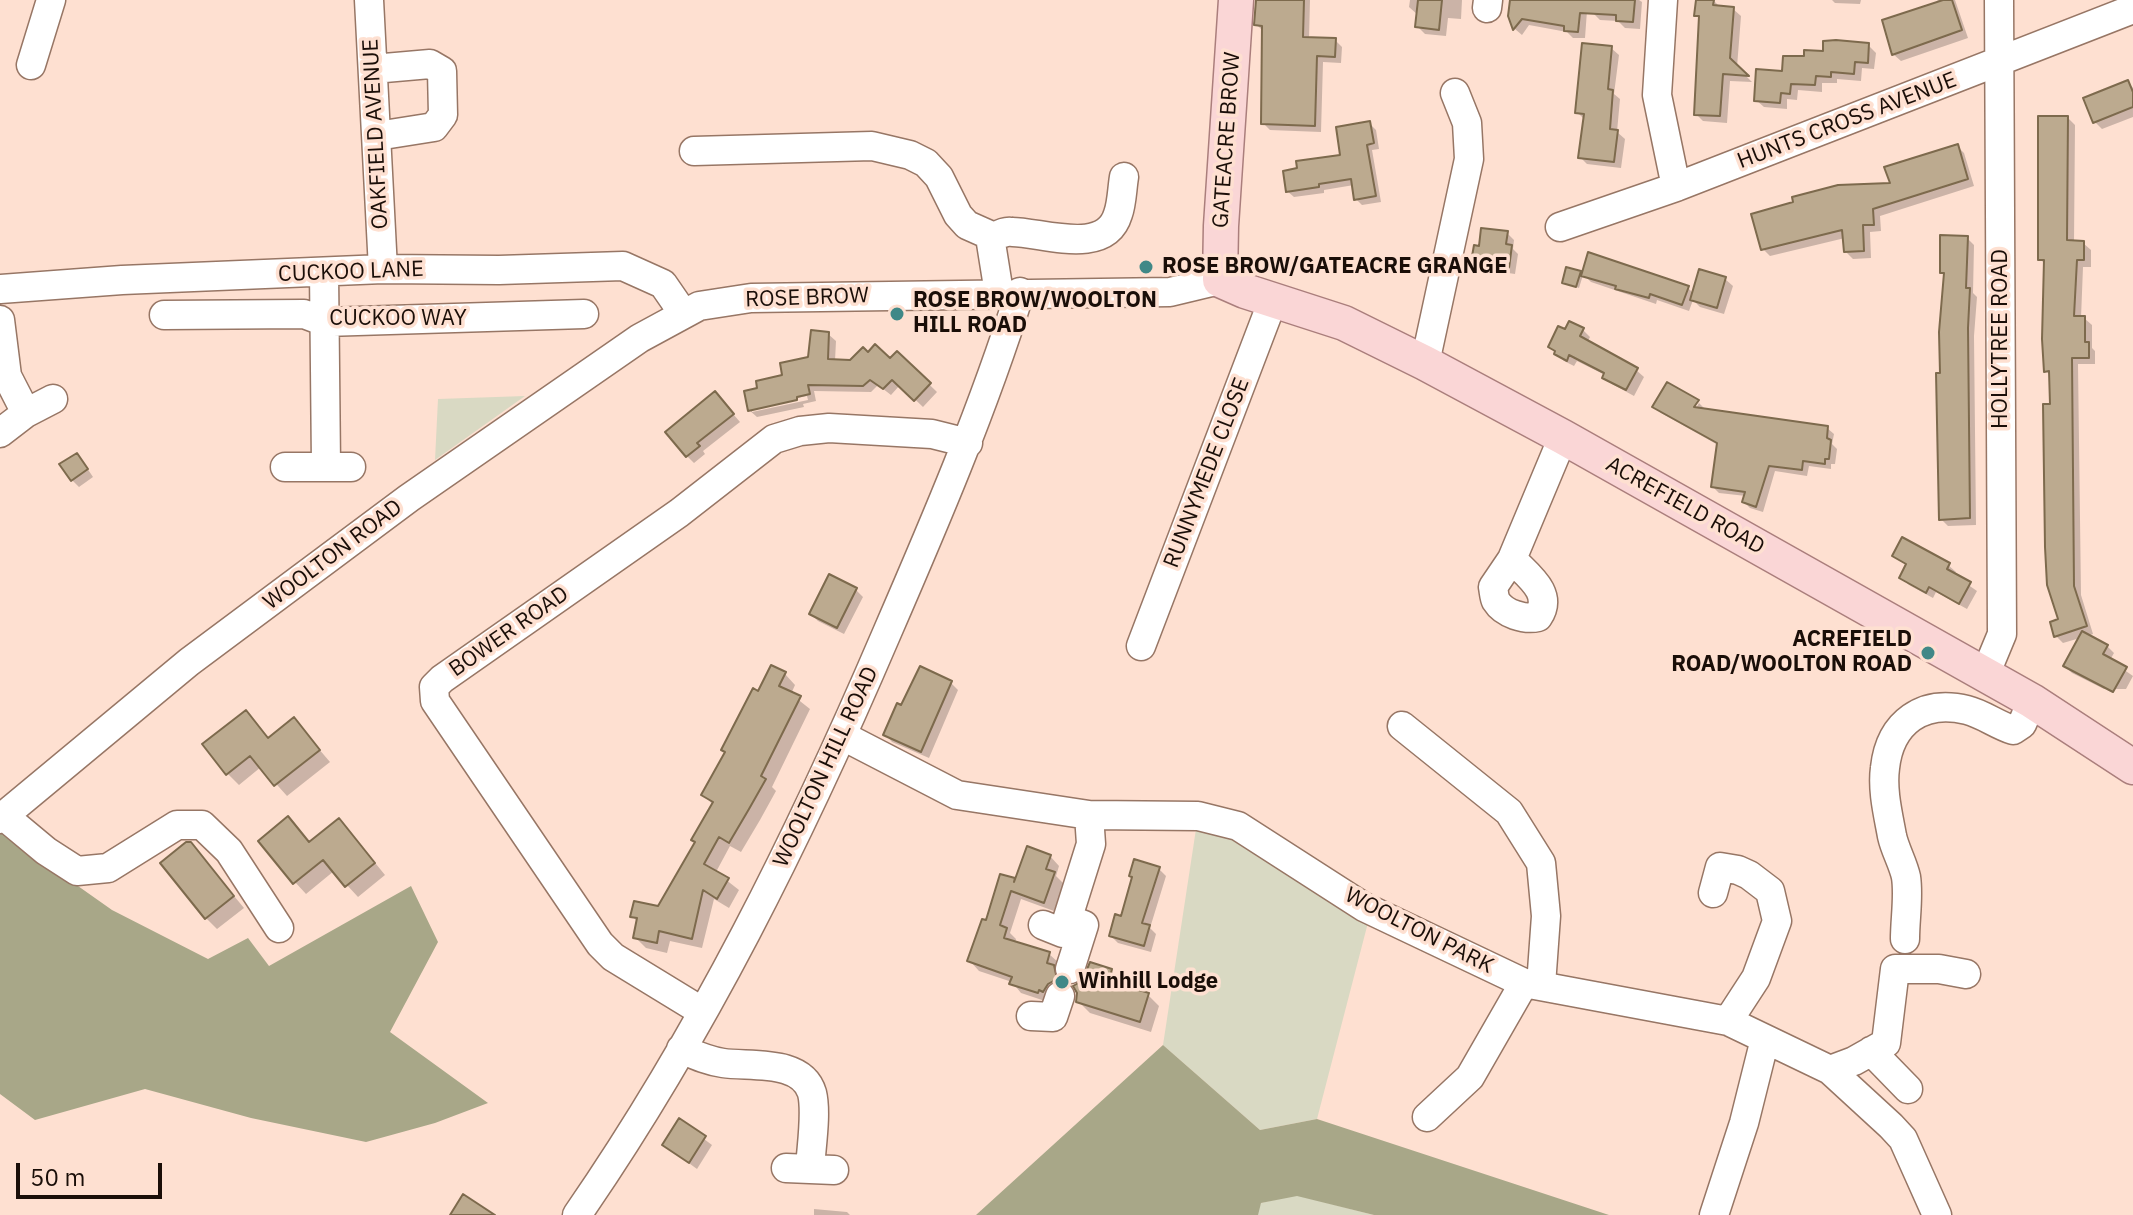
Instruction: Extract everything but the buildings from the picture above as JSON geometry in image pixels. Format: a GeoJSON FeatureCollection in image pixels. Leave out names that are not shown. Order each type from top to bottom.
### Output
{"type":"FeatureCollection","features":[{"type":"Feature","properties":{"kind":"main road","name":"GATEACRE BROW"},"geometry":{"type":"LineString","coordinates":[[1220,280],[1236,0]]}},
{"type":"Feature","properties":{"kind":"main road","name":"ACREFIELD ROAD"},"geometry":{"type":"LineString","coordinates":[[1220,280],[1344,323],[1425,363],[1563,437],[2032,701],[2133,767]]}},
{"type":"Feature","properties":{"kind":"street"},"geometry":{"type":"LineString","coordinates":[[31,65],[51,0]]}},
{"type":"Feature","properties":{"kind":"street","name":"OAKFIELD AVENUE"},"geometry":{"type":"LineString","coordinates":[[369,0],[383,269]]}},
{"type":"Feature","properties":{"kind":"street"},"geometry":{"type":"LineString","coordinates":[[1663,0],[1657,95],[1676,187]]}},
{"type":"Feature","properties":{"kind":"street","name":"HOLLYTREE ROAD"},"geometry":{"type":"LineString","coordinates":[[1985,675],[2002,634],[1999,0]]}},
{"type":"Feature","properties":{"kind":"street","name":"HUNTS CROSS AVENUE"},"geometry":{"type":"LineString","coordinates":[[1560,227],[1676,187],[2133,9]]}},
{"type":"Feature","properties":{"kind":"street"},"geometry":{"type":"LineString","coordinates":[[373,69],[430,64],[442,71],[443,115],[434,127],[377,136]]}},
{"type":"Feature","properties":{"kind":"street"},"geometry":{"type":"LineString","coordinates":[[1425,363],[1469,159],[1467,123],[1455,93]]}},
{"type":"Feature","properties":{"kind":"street"},"geometry":{"type":"LineString","coordinates":[[694,151],[872,146],[910,155],[926,163],[939,177],[967,225],[994,237]]}},
{"type":"Feature","properties":{"kind":"street"},"geometry":{"type":"LineString","coordinates":[[1010,293],[991,243],[994,237],[1008,231],[1078,240],[1102,235],[1118,216],[1124,177]]}},
{"type":"Feature","properties":{"kind":"street","name":"CUCKOO LANE"},"geometry":{"type":"LineString","coordinates":[[0,289],[122,280],[383,269],[499,270],[623,266],[663,284],[683,313]]}},
{"type":"Feature","properties":{"kind":"street"},"geometry":{"type":"LineString","coordinates":[[285,467],[339,466],[325,322],[324,272]]}},
{"type":"Feature","properties":{"kind":"street","name":"ROSE BROW"},"geometry":{"type":"LineString","coordinates":[[683,313],[699,306],[751,298],[1170,292],[1220,280]]}},
{"type":"Feature","properties":{"kind":"street","name":"WOOLTON HILL ROAD"},"geometry":{"type":"LineString","coordinates":[[577,1215],[634,1129],[703,1012],[770,888],[843,736],[968,443],[1010,293]]}},
{"type":"Feature","properties":{"kind":"street","name":"RUNNYMEDE CLOSE"},"geometry":{"type":"LineString","coordinates":[[1141,646],[1273,300]]}},
{"type":"Feature","properties":{"kind":"street","name":"WOOLTON ROAD"},"geometry":{"type":"LineString","coordinates":[[2,817],[189,662],[370,527],[640,338],[683,313]]}},
{"type":"Feature","properties":{"kind":"street","name":"CUCKOO WAY"},"geometry":{"type":"LineString","coordinates":[[164,315],[304,314],[325,322],[584,314]]}},
{"type":"Feature","properties":{"kind":"street"},"geometry":{"type":"LineString","coordinates":[[0,320],[7,376],[26,413]]}},
{"type":"Feature","properties":{"kind":"street"},"geometry":{"type":"LineString","coordinates":[[0,433],[26,413],[53,399]]}},
{"type":"Feature","properties":{"kind":"street","name":"BOWER ROAD"},"geometry":{"type":"LineString","coordinates":[[703,1012],[613,957],[600,944],[435,701],[434,687],[679,513],[774,439],[800,431],[829,428],[932,434],[968,443]]}},
{"type":"Feature","properties":{"kind":"street"},"geometry":{"type":"LineString","coordinates":[[1512,559],[1563,437]]}},
{"type":"Feature","properties":{"kind":"street"},"geometry":{"type":"LineString","coordinates":[[1905,939],[1906,878],[1892,839],[1884,785],[1887,756],[1893,741],[1904,722],[1917,712],[1936,707],[1970,711],[2013,730],[2022,724],[2032,701]]}},
{"type":"Feature","properties":{"kind":"street"},"geometry":{"type":"LineString","coordinates":[[1402,726],[1509,812],[1541,863],[1546,916],[1532,984],[1470,1077],[1427,1117]]}},
{"type":"Feature","properties":{"kind":"street","name":"WOOLTON PARK"},"geometry":{"type":"LineString","coordinates":[[843,736],[957,795],[1089,815],[1198,816],[1238,826],[1364,907],[1532,984],[1728,1021],[1830,1070],[1903,1139],[1937,1215]]}},
{"type":"Feature","properties":{"kind":"street"},"geometry":{"type":"LineString","coordinates":[[1070,969],[1084,925],[1055,922],[1091,844],[1089,815]]}},
{"type":"Feature","properties":{"kind":"street"},"geometry":{"type":"LineString","coordinates":[[2,817],[77,871],[108,868],[177,825],[202,825],[229,851],[279,928]]}},
{"type":"Feature","properties":{"kind":"street"},"geometry":{"type":"LineString","coordinates":[[1713,893],[1720,867],[1738,870],[1770,891],[1777,921],[1756,978],[1728,1021]]}},
{"type":"Feature","properties":{"kind":"street"},"geometry":{"type":"LineString","coordinates":[[1830,1070],[1886,1043],[1895,969],[1939,969],[1966,974]]}},
{"type":"Feature","properties":{"kind":"street"},"geometry":{"type":"LineString","coordinates":[[1031,1016],[1053,1017],[1060,996]]}},
{"type":"Feature","properties":{"kind":"street"},"geometry":{"type":"LineString","coordinates":[[1714,1215],[1744,1123],[1765,1039]]}},
{"type":"Feature","properties":{"kind":"street"},"geometry":{"type":"LineString","coordinates":[[681,1049],[711,1061],[789,1069],[802,1076],[808,1083],[813,1100],[810,1169]]}},
{"type":"Feature","properties":{"kind":"street"},"geometry":{"type":"LineString","coordinates":[[1871,1051],[1908,1089]]}},
{"type":"Feature","properties":{"kind":"green space"},"geometry":{"type":"Polygon","coordinates":[[[525,396],[435,460],[438,399],[525,396]]]}},
{"type":"Feature","properties":{"kind":"green space"},"geometry":{"type":"Polygon","coordinates":[[[1198,816],[1371,911],[1317,1119],[1260,1130],[1163,1045],[1198,816]]]}},
{"type":"Feature","properties":{"kind":"green space"},"geometry":{"type":"Polygon","coordinates":[[[0,831],[112,910],[208,959],[248,938],[269,966],[411,886],[438,942],[390,1032],[488,1103],[435,1123],[366,1142],[251,1118],[145,1089],[35,1120],[0,1094],[0,831]]]}},
{"type":"Feature","properties":{"kind":"green space"},"geometry":{"type":"Polygon","coordinates":[[[1163,1045],[1260,1130],[1317,1119],[1609,1215],[1374,1215],[1297,1196],[1261,1203],[1258,1215],[976,1215],[1163,1045]]]}},
{"type":"Feature","properties":{"kind":"green space"},"geometry":{"type":"Polygon","coordinates":[[[1296,1195],[1374,1215],[1256,1215],[1261,1203],[1296,1195]]]}},
{"type":"Feature","properties":{"kind":"place","name":"ROSE BROW/GATEACRE GRANGE"},"geometry":{"type":"Point","coordinates":[1146,267]}},
{"type":"Feature","properties":{"kind":"place","name":"ROSE BROW/WOOLTON HILL ROAD"},"geometry":{"type":"Point","coordinates":[897,314]}},
{"type":"Feature","properties":{"kind":"place","name":"ACREFIELD ROAD/WOOLTON ROAD"},"geometry":{"type":"Point","coordinates":[1928,653]}},
{"type":"Feature","properties":{"kind":"place","name":"Winhill Lodge"},"geometry":{"type":"Point","coordinates":[1062,982]}}]}
